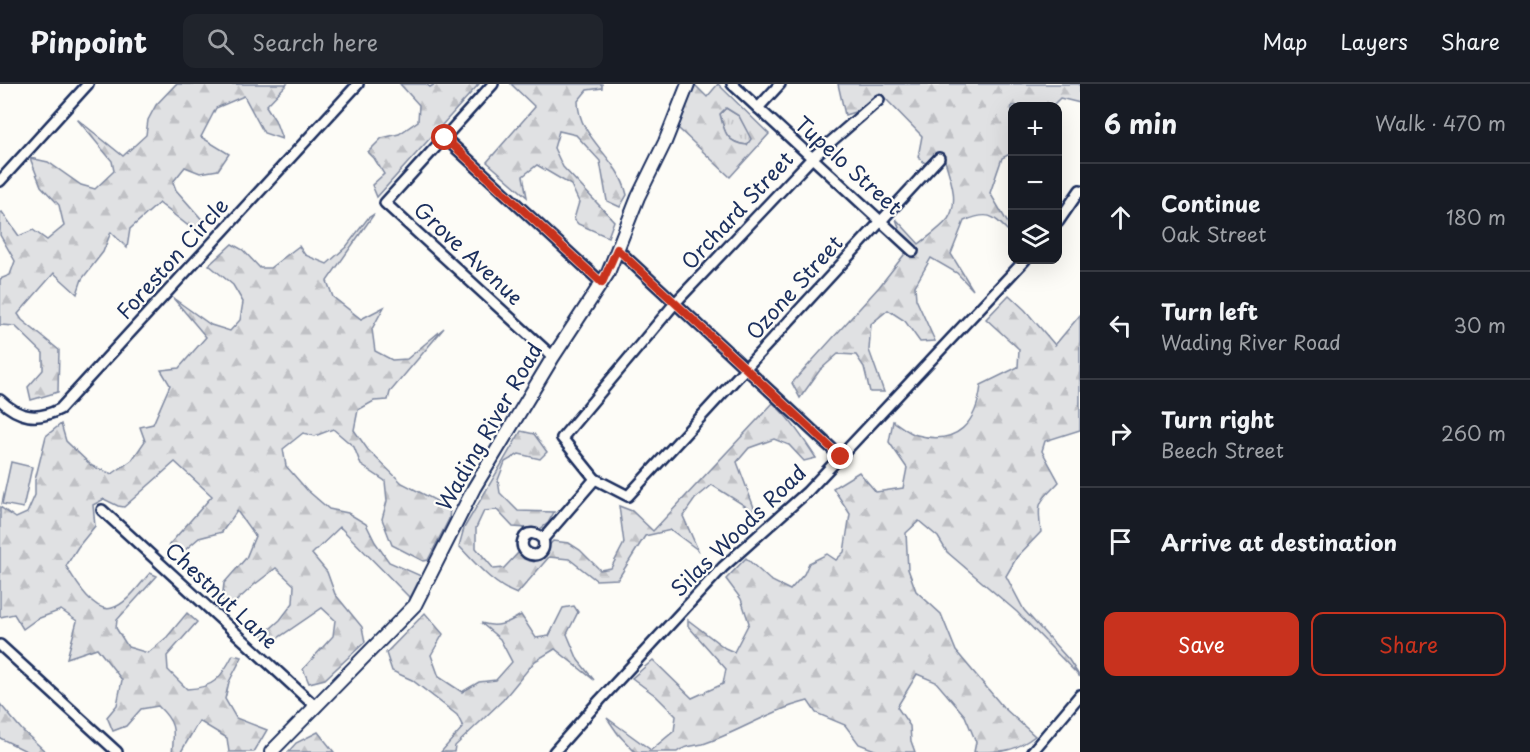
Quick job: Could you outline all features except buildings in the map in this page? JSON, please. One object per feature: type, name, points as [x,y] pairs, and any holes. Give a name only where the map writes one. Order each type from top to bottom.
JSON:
[{"type":"main road","name":"Wading River Road","points":[[271,752],[415,604],[474,488],[553,357],[602,283],[638,197],[665,142],[688,84]]},
{"type":"street","points":[[0,181],[88,84]]},
{"type":"street","name":"Foreston Circle","points":[[0,400],[20,413],[33,417],[47,416],[60,410],[357,84]]},
{"type":"street","points":[[493,84],[445,138],[602,283]]},
{"type":"street","name":"Tupelo Street","points":[[732,84],[913,251]]},
{"type":"street","points":[[758,108],[780,84]]},
{"type":"street","name":"Orchard Street","points":[[595,479],[562,438],[676,303],[812,158],[879,100]]},
{"type":"street","name":"Grove Avenue","points":[[445,138],[385,203],[553,357]]},
{"type":"street","name":"Ozone Street","points":[[595,479],[628,496],[939,158]]},
{"type":"street","points":[[1062,216],[1080,190]]},
{"type":"street","points":[[617,249],[841,457]]},
{"type":"street","name":"Silas Woods Road","points":[[554,752],[723,567],[807,492],[1021,264]]},
{"type":"street","points":[[543,538],[595,479]]},
{"type":"street","name":"Chestnut Lane","points":[[102,510],[316,707]]},
{"type":"street","points":[[0,645],[117,752]]},
{"type":"street","points":[[1032,752],[1080,695]]},
{"type":"green space","points":[[176,84],[287,84],[266,106],[275,120],[282,139],[264,133],[244,96],[216,108],[201,137],[229,154],[218,170],[200,173],[185,167],[173,182],[176,190],[205,223],[200,235],[159,203],[130,229],[127,248],[111,232],[103,252],[82,279],[77,294],[54,273],[18,314],[22,320],[59,350],[58,392],[31,400],[28,387],[43,370],[43,353],[15,326],[0,325],[0,279],[10,275],[15,261],[0,235],[0,213],[2,212],[19,236],[33,230],[47,240],[64,226],[59,205],[41,186],[30,158],[48,162],[81,185],[95,189],[114,171],[112,161],[77,119],[123,156],[146,135],[148,120],[156,105]]},
{"type":"green space","points":[[400,84],[426,84],[430,87],[435,84],[479,84],[377,197],[372,185],[384,174],[368,152],[382,138],[399,134],[418,121],[419,105]]},
{"type":"green space","points":[[511,84],[602,84],[602,88],[587,90],[578,101],[584,126],[616,169],[622,181],[627,195],[620,207],[607,201],[600,161],[576,135],[559,131],[554,148],[563,167],[614,221],[608,237],[578,224],[574,219],[579,202],[571,185],[537,165],[523,176],[527,197],[487,162],[535,107]]},
{"type":"green space","points":[[694,84],[707,97],[718,84],[769,134],[730,177],[678,128]],"holes":[[[726,108],[739,116],[751,139],[747,145],[730,139],[720,114]]]},
{"type":"green space","points":[[838,84],[1080,84],[1080,103],[1060,98],[1056,102],[1008,102],[1008,155],[1002,158],[990,193],[1008,223],[1008,231],[991,217],[980,216],[964,221],[951,254],[973,290],[957,273],[931,258],[915,286],[916,299],[935,341],[920,342],[905,321],[888,310],[871,324],[869,350],[884,392],[870,392],[864,367],[856,355],[838,354],[820,370],[800,398],[792,383],[879,287],[907,251],[896,219],[919,244],[938,229],[952,212],[952,186],[943,154],[925,163],[918,157],[922,136],[880,93],[858,111],[845,115]]},
{"type":"green space","points":[[726,108],[739,116],[752,139],[747,145],[734,142],[727,135],[720,114]]},
{"type":"green space","points":[[374,214],[327,281],[333,297],[361,319],[384,307],[372,329],[375,351],[392,360],[407,359],[444,328],[390,392],[388,400],[374,401],[358,410],[354,430],[368,450],[402,483],[450,508],[449,519],[428,560],[423,561],[392,545],[382,519],[387,501],[385,481],[361,465],[354,447],[333,429],[315,436],[303,433],[283,449],[286,466],[307,490],[329,509],[348,513],[366,524],[389,562],[421,576],[410,598],[340,527],[312,554],[327,572],[335,594],[362,627],[365,642],[325,679],[309,683],[303,669],[333,636],[335,620],[322,608],[272,642],[263,635],[280,620],[293,603],[294,585],[276,568],[230,607],[222,600],[224,583],[246,558],[255,536],[237,511],[222,532],[199,538],[185,550],[169,545],[212,496],[175,462],[124,507],[104,499],[93,505],[95,526],[66,566],[85,594],[98,606],[105,608],[118,606],[150,573],[157,576],[117,620],[116,628],[128,647],[148,653],[167,637],[187,613],[197,622],[167,656],[168,670],[187,689],[196,688],[216,680],[225,670],[233,655],[242,657],[229,682],[225,699],[236,718],[267,730],[254,752],[229,752],[227,738],[199,721],[181,752],[172,752],[173,726],[158,706],[141,709],[126,726],[113,731],[107,717],[117,705],[122,680],[97,648],[67,658],[77,621],[61,610],[37,619],[23,629],[14,614],[0,617],[0,507],[16,518],[27,513],[35,495],[35,480],[46,436],[61,424],[66,441],[92,466],[112,474],[132,460],[145,441],[140,427],[153,424],[170,385],[161,370],[179,368],[206,337],[173,298],[211,325],[230,331],[240,320],[243,302],[233,285],[209,265],[232,244],[243,250],[260,268],[270,268],[299,246],[305,255],[327,264],[346,247],[368,218]]},
{"type":"green space","points":[[1009,295],[1055,345],[1080,315],[1080,430],[1045,441],[1042,451],[1059,482],[1043,499],[1039,508],[1041,532],[1017,557],[1006,576],[1024,610],[1069,660],[1080,677],[1017,612],[947,552],[938,537],[919,521],[906,533],[908,569],[916,591],[941,614],[956,651],[1003,707],[1035,736],[1008,750],[974,752],[976,742],[965,716],[936,682],[917,674],[897,707],[910,726],[911,741],[915,752],[880,752],[859,744],[845,725],[816,713],[808,701],[781,710],[716,739],[685,747],[677,752],[635,752],[607,718],[651,750],[674,731],[676,716],[656,696],[632,678],[653,660],[692,698],[723,684],[726,669],[688,626],[688,620],[725,648],[734,652],[749,623],[741,599],[726,579],[746,558],[770,580],[790,590],[804,574],[809,563],[827,554],[836,560],[844,552],[850,514],[833,488],[859,472],[876,492],[903,488],[907,468],[889,442],[893,421],[907,431],[931,438],[954,434],[970,420],[979,399],[981,385],[1018,367],[1019,349],[986,319]]},
{"type":"green space","points":[[773,403],[791,423],[816,458],[804,461],[789,445],[774,439],[749,448],[737,462],[756,513],[712,485],[695,499],[683,516],[698,550],[671,530],[645,536],[618,579],[596,580],[569,559],[549,557],[517,594],[493,580],[459,546],[464,528],[521,431],[534,434],[547,452],[540,459],[519,454],[505,462],[498,480],[500,493],[518,511],[554,512],[548,523],[540,529],[513,527],[497,510],[484,511],[476,528],[476,548],[494,569],[504,568],[519,552],[524,559],[534,562],[553,541],[569,543],[580,550],[600,570],[611,568],[624,543],[619,506],[632,511],[653,531]]},
{"type":"green space","points":[[11,462],[32,467],[23,508],[2,504]]},
{"type":"green space","points":[[574,606],[578,612],[567,634],[578,660],[594,680],[555,649],[535,661],[503,700],[455,746],[454,752],[441,752],[463,727],[457,715],[412,680],[392,671],[386,653],[425,613],[443,634],[431,655],[439,677],[462,692],[479,682],[496,680],[512,662],[500,639],[481,623],[501,624],[521,615],[536,638],[549,636],[563,608]]},
{"type":"green space","points":[[0,704],[22,730],[46,752],[28,752],[0,738]]},
{"type":"green space","points":[[318,732],[334,752],[288,752],[296,743]]},
{"type":"route","points":[[445,138],[602,283],[617,249],[841,457]]}]
